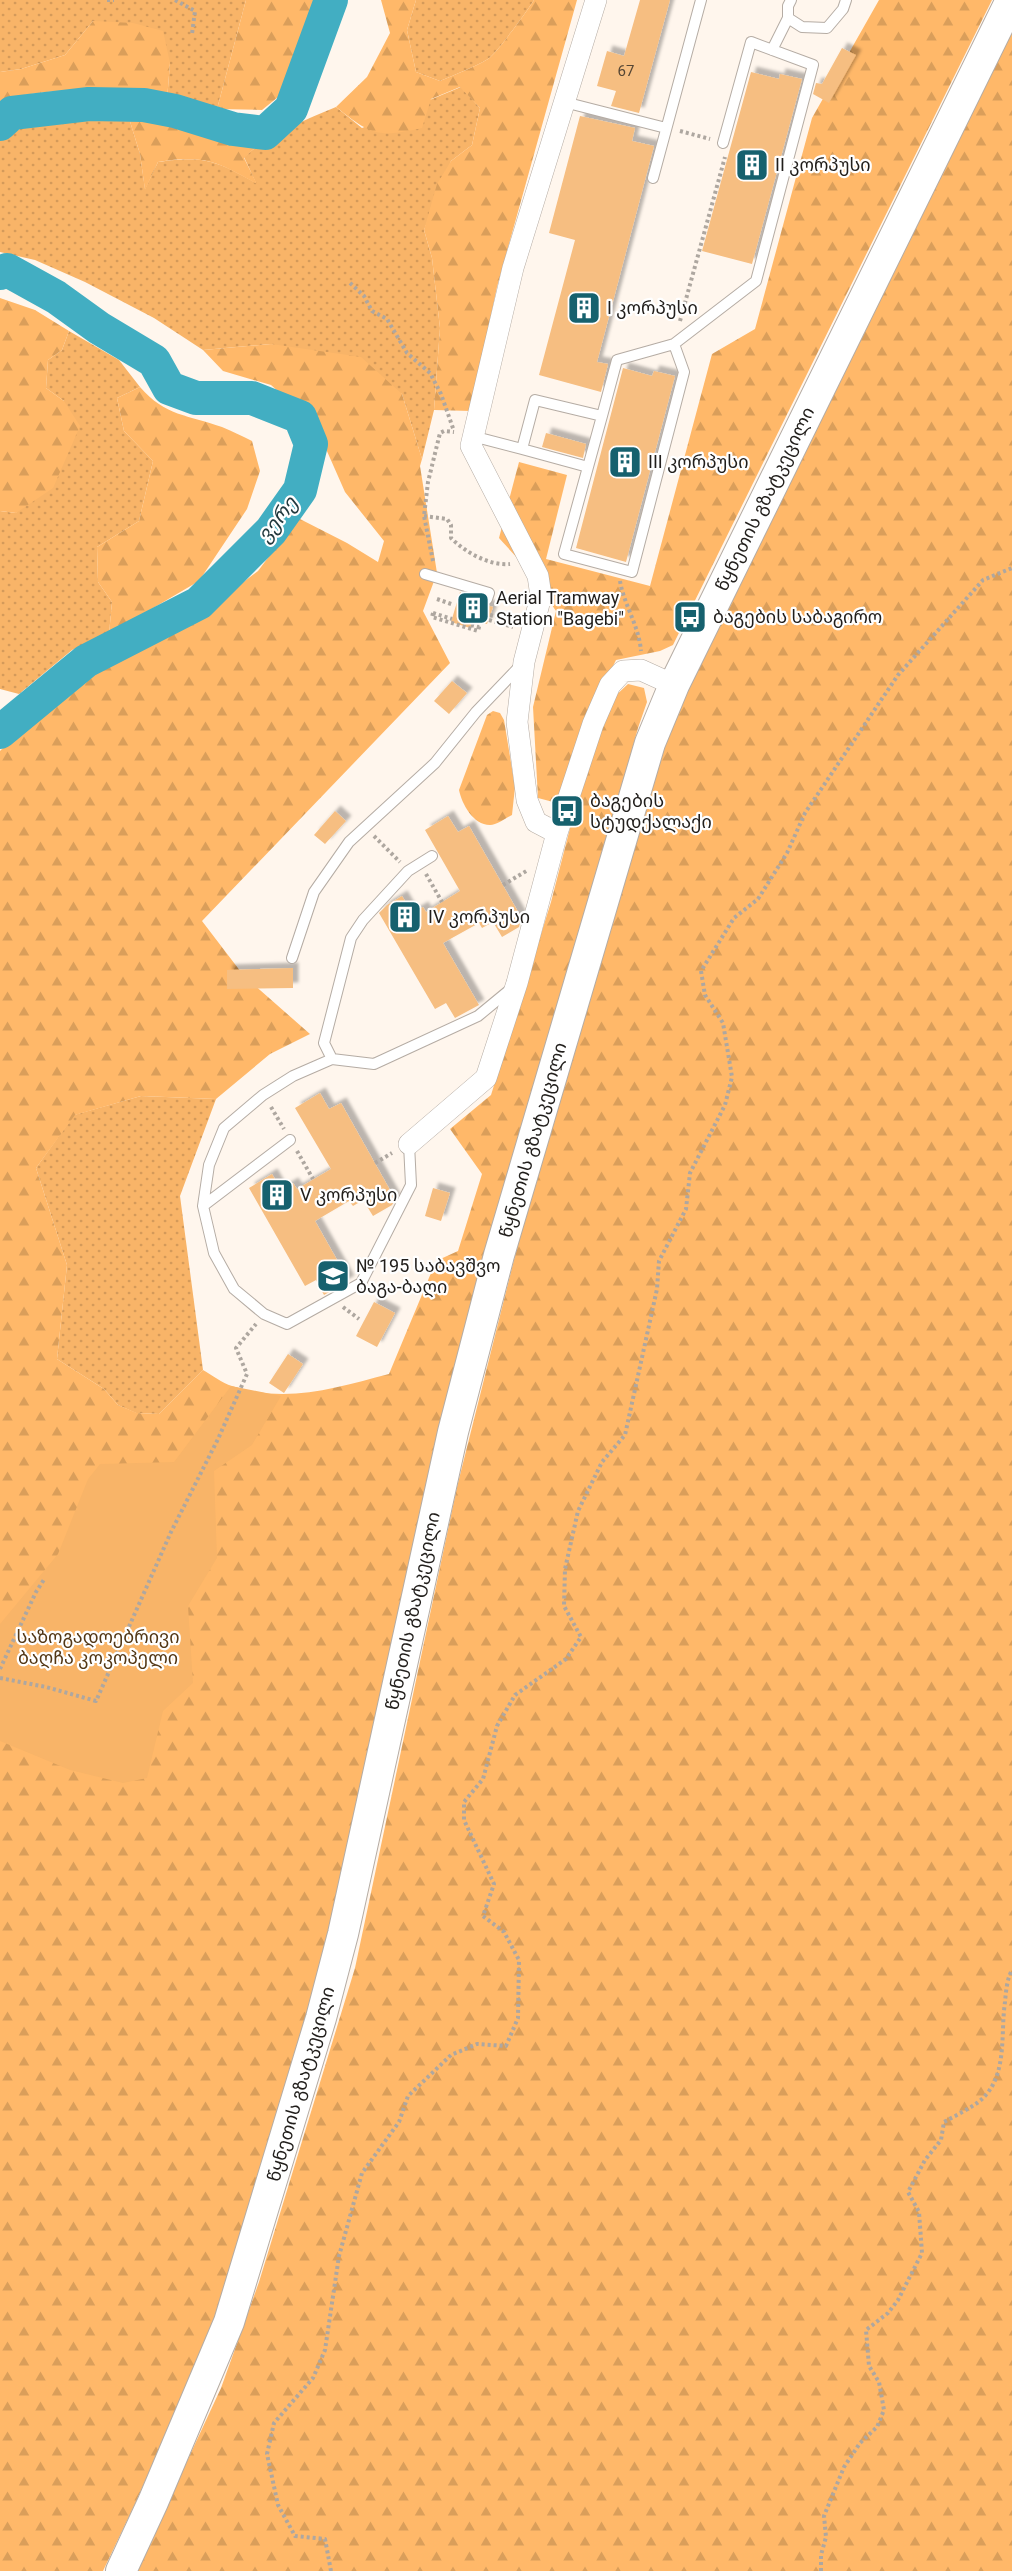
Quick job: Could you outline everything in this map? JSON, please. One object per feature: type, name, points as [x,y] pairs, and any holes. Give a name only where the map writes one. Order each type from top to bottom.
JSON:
[{"type":"main road","name":"წყნეთის გზატკეცილი","points":[[121,2571],[153,2502],[229,2322],[280,2159],[343,1934],[453,1432],[496,1266],[643,764],[674,685],[1011,0]]},
{"type":"street","points":[[557,833],[536,822],[527,800],[517,722],[524,662],[541,596],[538,576],[463,434],[596,0]]},
{"type":"street","points":[[409,1144],[486,1078],[517,983],[557,833],[593,724],[610,685],[623,671],[641,670],[674,685]]},
{"type":"lane","points":[[653,178],[701,0]]},
{"type":"lane","points":[[772,50],[788,18],[788,6],[791,0]]},
{"type":"lane","points":[[788,18],[802,27],[827,28],[843,9],[846,0]]},
{"type":"lane","points":[[674,344],[684,372],[632,572],[564,554],[617,360],[674,344],[756,281],[813,64],[751,42],[723,142]]},
{"type":"lane","points":[[564,102],[666,128]]},
{"type":"lane","points":[[522,449],[535,400],[602,416]]},
{"type":"lane","points":[[463,434],[588,467]]},
{"type":"lane","points":[[431,574],[489,593],[488,599]]},
{"type":"lane","points":[[292,958],[314,892],[348,842],[435,763],[476,712],[524,662]]},
{"type":"lane","points":[[332,1059],[324,1043],[351,938],[363,920],[408,871],[432,856]]},
{"type":"lane","points":[[409,1144],[411,1185],[361,1283],[287,1324],[264,1314],[234,1289],[214,1253],[203,1206],[209,1165],[224,1128],[263,1095],[293,1077],[332,1059],[374,1064],[478,1016],[517,983]]},
{"type":"lane","points":[[203,1206],[290,1140]]},
{"type":"path","points":[[107,0],[114,0]]},
{"type":"path","points":[[175,0],[195,11],[192,34]]},
{"type":"path","points":[[666,128],[723,142]]},
{"type":"path","points":[[674,344],[722,166]]},
{"type":"path","points":[[350,283],[364,296],[372,311],[387,319],[408,353],[430,373],[463,434]]},
{"type":"path","points":[[431,574],[424,516],[428,482],[440,433],[444,431],[463,434]]},
{"type":"path","points":[[424,516],[447,519],[451,525],[451,538],[461,548],[487,560],[505,564],[531,562]]},
{"type":"path","points":[[331,2571],[325,2539],[295,2536],[278,2505],[267,2454],[274,2423],[313,2378],[325,2350],[339,2256],[362,2173],[399,2122],[408,2096],[451,2055],[477,2044],[506,2046],[518,2018],[519,1960],[504,1932],[483,1916],[494,1884],[464,1820],[464,1802],[483,1779],[497,1726],[515,1695],[566,1659],[581,1637],[564,1606],[565,1569],[578,1511],[602,1462],[625,1436],[657,1289],[659,1261],[686,1209],[690,1173],[725,1105],[732,1077],[723,1023],[705,995],[701,971],[734,918],[758,899],[787,853],[805,813],[898,675],[983,580],[1012,568]]},
{"type":"path","points":[[622,591],[640,637],[642,653]]},
{"type":"path","points":[[437,599],[454,605]]},
{"type":"path","points":[[452,619],[434,613],[432,617],[478,631],[480,624],[471,625]]},
{"type":"path","points":[[489,618],[517,619]]},
{"type":"path","points":[[365,827],[408,871]]},
{"type":"path","points":[[428,878],[442,902]]},
{"type":"path","points":[[263,1095],[290,1140]]},
{"type":"path","points":[[299,1155],[313,1179]]},
{"type":"path","points":[[341,1305],[359,1319]]},
{"type":"path","points":[[0,1678],[96,1701],[171,1532],[248,1374],[236,1348],[264,1314]]},
{"type":"path","points":[[0,1669],[36,1592],[45,1578]]},
{"type":"path","points":[[821,2571],[821,2555],[826,2538],[824,2516],[844,2467],[860,2444],[877,2427],[884,2410],[879,2382],[869,2366],[866,2330],[888,2313],[898,2300],[922,2253],[920,2212],[908,2192],[925,2160],[941,2140],[944,2122],[979,2102],[994,2082],[1001,2064],[1004,2010],[1012,1970]]},
{"type":"green space","points":[[0,0],[246,0],[217,109],[167,100],[170,63],[93,21],[65,55],[21,69],[0,72]]},
{"type":"green space","points":[[246,0],[321,0],[299,80],[262,110],[217,109]]},
{"type":"green space","points":[[381,0],[416,0],[407,30],[416,72],[440,81],[488,59],[534,0],[577,0],[497,287],[471,411],[434,410],[440,328],[432,258],[424,230],[437,184],[451,161],[472,145],[480,108],[460,87],[431,99],[422,128],[385,133],[367,129],[336,107],[367,77],[390,33]]},
{"type":"green space","points":[[416,0],[534,0],[488,59],[440,81],[416,72],[407,30]]},
{"type":"green space","points":[[879,0],[992,0],[673,645],[660,651],[616,660],[586,721],[557,803],[538,798],[533,707],[556,611],[529,571],[499,538],[519,462],[567,475],[546,559],[650,586],[712,354],[755,329],[812,118]]},
{"type":"green space","points":[[1012,20],[1012,2571],[136,2571],[221,2388],[259,2282],[355,1968],[457,1487],[532,1188],[650,770]]},
{"type":"green space","points":[[93,21],[133,23],[163,31],[170,63],[167,100],[105,92],[61,91],[19,96],[0,101],[0,72],[21,69],[65,55]]},
{"type":"green space","points":[[461,87],[480,108],[472,145],[451,161],[424,230],[432,258],[440,328],[434,410],[422,459],[402,394],[271,344],[203,350],[154,318],[85,282],[35,260],[0,252],[0,139],[35,121],[128,115],[140,154],[145,189],[158,162],[188,159],[220,165],[256,183],[244,157],[276,134],[336,107],[362,128]]},
{"type":"green space","points":[[128,115],[263,140],[244,158],[257,184],[221,165],[187,159],[158,162],[145,190],[140,154]]},
{"type":"green space","points":[[0,298],[35,310],[69,331],[62,350],[48,360],[46,388],[64,401],[80,426],[53,488],[16,513],[0,511]]},
{"type":"green space","points":[[69,331],[119,360],[140,387],[117,398],[124,431],[153,461],[139,521],[97,547],[98,582],[112,602],[109,634],[72,650],[19,694],[0,689],[0,511],[16,513],[64,401],[46,388],[48,360],[62,350]]},
{"type":"green space","points":[[271,344],[361,357],[402,394],[422,459],[420,466],[437,573],[423,611],[450,663],[202,921],[244,976],[310,1034],[270,1054],[216,1099],[141,1096],[75,1115],[36,1168],[67,1265],[57,1359],[104,1389],[118,1405],[137,1413],[159,1414],[203,1370],[232,1386],[272,1394],[330,1389],[389,1374],[436,1261],[458,1251],[482,1174],[450,1129],[491,1095],[551,902],[575,809],[612,699],[628,684],[644,688],[647,702],[463,1365],[316,2000],[234,2278],[135,2504],[103,2571],[0,2571],[0,751],[36,715],[107,664],[189,623],[258,571],[298,518],[378,562],[384,541],[345,492],[315,424],[271,385],[223,371],[203,350]]},
{"type":"green space","points":[[140,387],[149,397],[168,409],[222,427],[252,441],[260,471],[247,509],[199,581],[109,634],[112,602],[98,582],[97,547],[139,521],[153,461],[124,431],[117,398]]},
{"type":"green space","points":[[493,711],[500,713],[504,720],[515,787],[512,815],[490,825],[478,822],[469,813],[459,790],[487,715]]},
{"type":"green space","points":[[141,1096],[216,1099],[180,1196],[203,1370],[159,1414],[136,1413],[118,1405],[104,1389],[57,1359],[67,1265],[36,1168],[74,1115]]},
{"type":"green space","name":"საზოგადოებრივი ბაღჩა კოკოპელი","points":[[231,1386],[281,1396],[252,1445],[214,1471],[217,1558],[188,1606],[193,1683],[163,1711],[147,1778],[123,1783],[70,1770],[0,1741],[0,1624],[58,1554],[88,1479],[100,1464],[174,1462]]},
{"type":"building","points":[[640,0],[670,0],[639,113],[611,106],[616,91],[597,86],[607,51],[624,56]]},
{"type":"building","points":[[842,48],[856,55],[829,103],[813,94],[816,83],[822,84]]},
{"type":"building","name":"II კორპუსი","points":[[751,72],[779,79],[780,74],[802,79],[752,264],[702,251]]},
{"type":"building","name":"I კორპუსი","points":[[580,116],[635,128],[632,141],[654,146],[597,362],[608,364],[601,392],[539,375],[575,240],[549,233]]},
{"type":"building","name":"III კორპუსი","points":[[623,368],[652,376],[654,371],[675,376],[626,562],[576,548]]},
{"type":"building","points":[[546,433],[586,444],[583,458],[542,447]]},
{"type":"building","name":"Aerial Tramway Station \"Bagebi\"","points":[[460,592],[479,598],[479,603],[493,607],[487,624],[474,620],[470,628],[451,622]]},
{"type":"building","points":[[452,681],[467,693],[449,714],[434,701]]},
{"type":"building","points":[[335,811],[346,821],[325,844],[314,835]]},
{"type":"building","name":"IV კორპუსი","points":[[448,816],[458,832],[469,826],[521,917],[519,927],[502,937],[493,922],[482,928],[479,923],[443,943],[479,1005],[455,1018],[446,1003],[435,1009],[379,913],[402,896],[412,913],[423,907],[426,912],[460,891],[425,830]]},
{"type":"building","points":[[293,968],[293,988],[227,989],[227,970]]},
{"type":"building","name":"V კორპუსი","points":[[320,1093],[329,1109],[341,1103],[395,1199],[392,1205],[373,1216],[363,1200],[353,1206],[349,1201],[315,1221],[349,1281],[324,1295],[316,1280],[305,1286],[249,1188],[272,1174],[281,1190],[293,1183],[297,1189],[331,1169],[295,1108]]},
{"type":"building","points":[[433,1188],[450,1193],[441,1221],[425,1216]]},
{"type":"building","points":[[374,1302],[395,1313],[377,1347],[356,1336]]},
{"type":"building","points":[[288,1354],[303,1364],[284,1393],[269,1383]]},
{"type":"waterway","name":"ვერე","points":[[0,124],[12,113],[89,104],[144,105],[175,111],[233,129],[265,133],[291,109],[331,0]]},
{"type":"waterway","name":"ვერე","points":[[0,273],[7,270],[56,297],[99,328],[154,361],[169,388],[196,398],[252,398],[300,417],[311,444],[300,490],[271,531],[199,603],[86,661],[0,732]]},
{"type":"place","name":"II კორპუსი","points":[[752,165]]},
{"type":"place","name":"I კორპუსი","points":[[584,308]]},
{"type":"place","name":"III კორპუსი","points":[[625,462]]},
{"type":"place","name":"Aerial Tramway Station \"Bagebi\"","points":[[473,608]]},
{"type":"place","name":"ბაგების საბაგირო","points":[[690,617]]},
{"type":"place","name":"ბაგების სტუდქალაქი","points":[[567,811]]},
{"type":"place","name":"IV კორპუსი","points":[[405,917]]},
{"type":"place","name":"V კორპუსი","points":[[277,1195]]},
{"type":"place","name":"№ 195 საბავშვო ბაგა-ბაღი","points":[[333,1276]]}]
